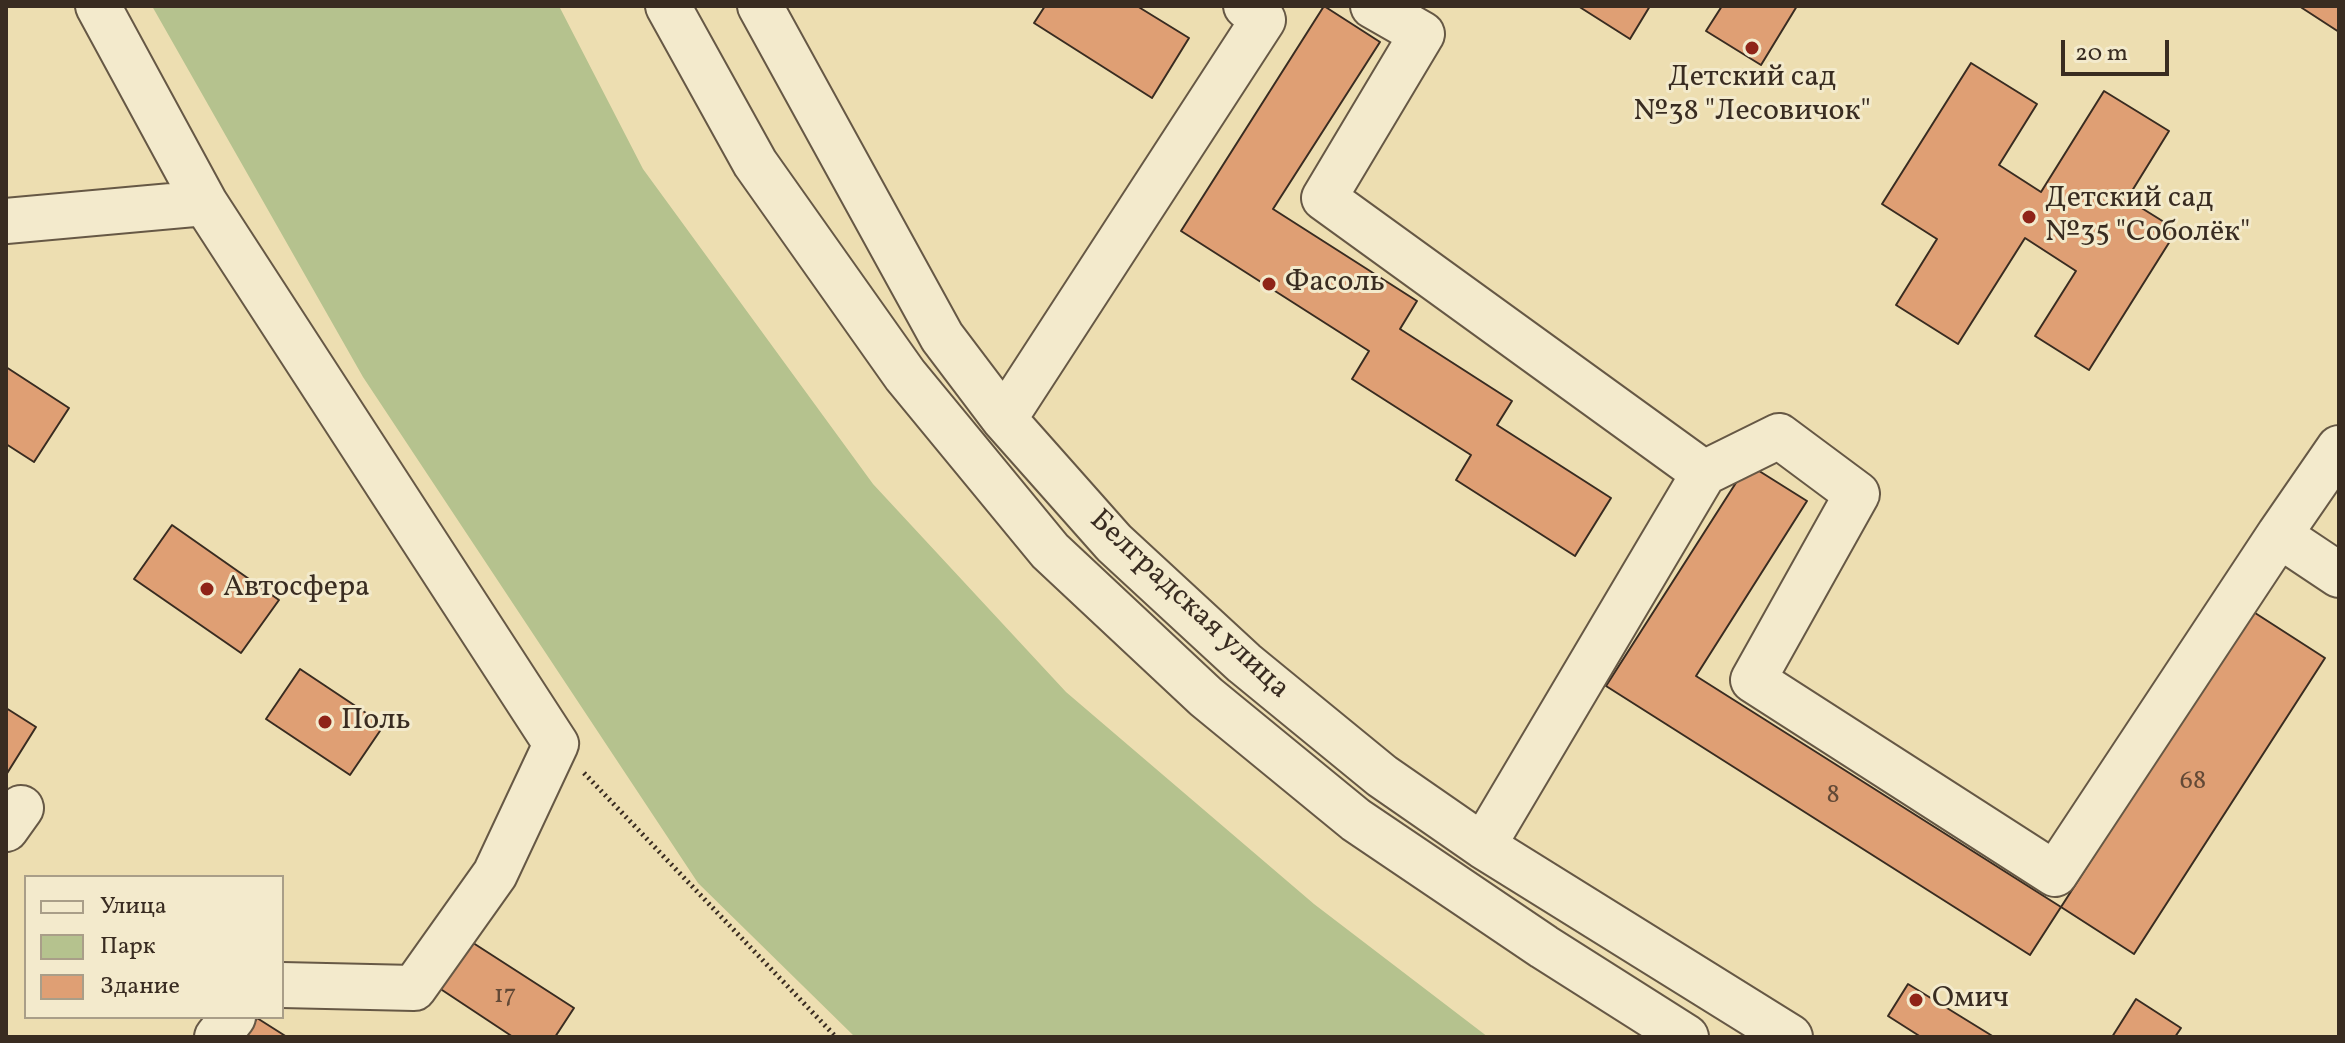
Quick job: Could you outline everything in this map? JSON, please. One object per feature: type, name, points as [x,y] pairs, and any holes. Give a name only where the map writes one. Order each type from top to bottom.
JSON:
[{"type":"street","points":[[98,6],[205,203],[556,744],[495,874],[414,988],[284,985]]},
{"type":"street","name":"Белградская улица","points":[[668,6],[755,163],[905,375],[1050,551],[1206,697],[1356,820],[1544,947],[1686,1037]]},
{"type":"street","name":"Белградская улица","points":[[760,6],[942,337],[1004,419],[1114,543],[1244,663],[1382,776],[1483,846],[1790,1037]]},
{"type":"street","points":[[1373,6],[1422,34],[1324,198],[1704,473]]},
{"type":"street","points":[[1004,419],[1262,11]]},
{"type":"street","points":[[6,221],[205,203]]},
{"type":"street","points":[[1483,846],[1704,473],[1779,436],[1857,494],[1753,680],[2055,874],[2339,448]]},
{"type":"street","points":[[2279,535],[2339,575]]},
{"type":"street","points":[[217,1037],[231,1019]]},
{"type":"path","points":[[556,744],[836,1037]]},
{"type":"green space","points":[[152,6],[559,6],[643,169],[873,484],[1066,692],[1314,904],[1488,1037],[855,1037],[698,883],[363,377]]},
{"type":"building","points":[[1045,6],[1137,6],[1189,38],[1152,98],[1034,23]]},
{"type":"building","points":[[1324,6],[1380,42],[1273,209],[1417,301],[1400,329],[1512,401],[1497,425],[1611,498],[1575,556],[1456,480],[1471,455],[1352,379],[1369,351],[1181,231]]},
{"type":"building","name":"Детский сад №38 \"Лесовичок\"","points":[[1578,6],[1650,6],[1630,39]]},
{"type":"building","name":"Детский сад №38 \"Лесовичок\"","points":[[1722,6],[1797,6],[1761,65],[1706,31]]},
{"type":"building","points":[[2299,6],[2339,6],[2339,32]]},
{"type":"building","name":"Детский сад №35 \"Соболёк\"","points":[[1971,63],[2037,104],[1999,165],[2041,192],[2104,91],[2169,131],[2127,199],[2177,230],[2089,370],[2035,336],[2076,271],[2025,238],[1958,344],[1896,305],[1937,239],[1882,204]]},
{"type":"building","points":[[6,367],[69,408],[34,462],[6,444]]},
{"type":"building","points":[[1748,464],[1807,501],[1696,676],[2061,907],[2030,955],[1606,686]]},
{"type":"building","name":"Автосфера","points":[[172,525],[279,600],[241,653],[134,579]]},
{"type":"building","points":[[2252,611],[2325,658],[2134,954],[2061,907]]},
{"type":"building","name":"Поль","points":[[300,669],[384,725],[350,775],[266,719]]},
{"type":"building","points":[[6,708],[36,727],[6,775]]},
{"type":"building","points":[[467,939],[574,1008],[555,1037],[513,1037],[436,986]]},
{"type":"building","name":"Омич","points":[[1908,984],[1994,1037],[1921,1037],[1888,1016]]},
{"type":"building","points":[[2136,999],[2181,1028],[2175,1037],[2112,1037]]},
{"type":"building","points":[[259,1019],[287,1037],[246,1037]]},
{"type":"place","name":"Детский сад №38 \"Лесовичок\"","points":[[1752,48]]},
{"type":"place","name":"Детский сад №35 \"Соболёк\"","points":[[2029,217]]},
{"type":"place","name":"Фасоль","points":[[1269,284]]},
{"type":"place","name":"Автосфера","points":[[207,589]]},
{"type":"place","name":"Поль","points":[[325,722]]},
{"type":"place","name":"Омич","points":[[1916,1000]]}]
